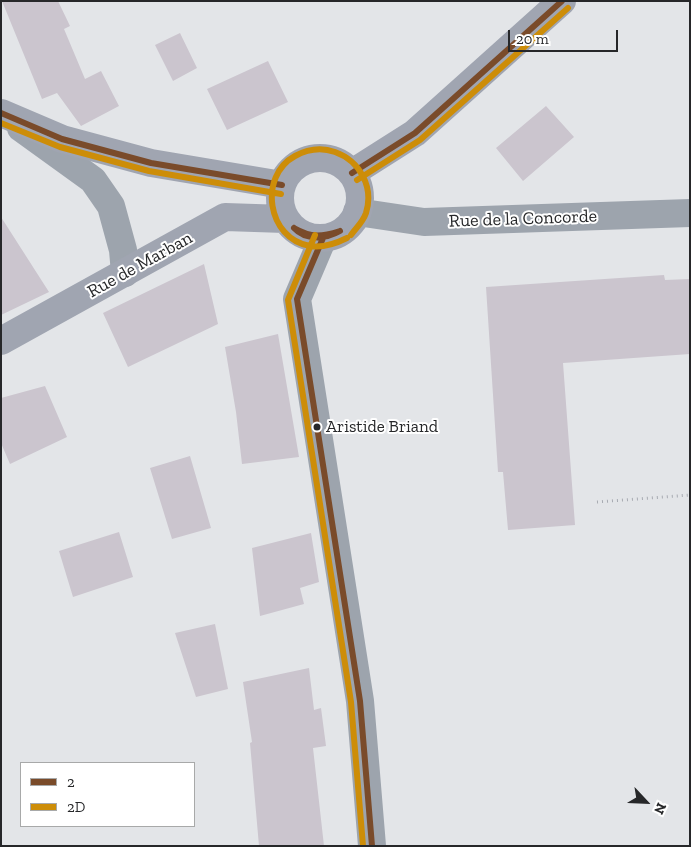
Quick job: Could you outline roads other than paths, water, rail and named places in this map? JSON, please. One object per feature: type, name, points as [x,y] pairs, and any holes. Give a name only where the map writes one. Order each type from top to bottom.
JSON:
[{"type":"main road","points":[[352,174],[415,133],[562,1]]},
{"type":"main road","points":[[1,114],[62,140],[151,163],[282,185]]},
{"type":"main road","points":[[319,157],[332,159],[343,165],[352,174],[358,186],[360,199],[352,222],[344,230],[323,238],[312,237],[302,234],[293,228],[285,219],[281,208],[280,196],[282,185],[296,165],[308,159],[319,157]]},
{"type":"main road","name":"Rue de Marban","points":[[1,341],[225,217],[285,219]]},
{"type":"street","points":[[1,114],[92,180],[111,206],[123,250],[125,273]]},
{"type":"street","name":"Rue de la Concorde","points":[[357,212],[424,222],[690,213]]},
{"type":"street","points":[[323,238],[297,299],[360,701],[372,846]]},
{"type":"place","name":"Aristide Briand","points":[[317,427]]}]
